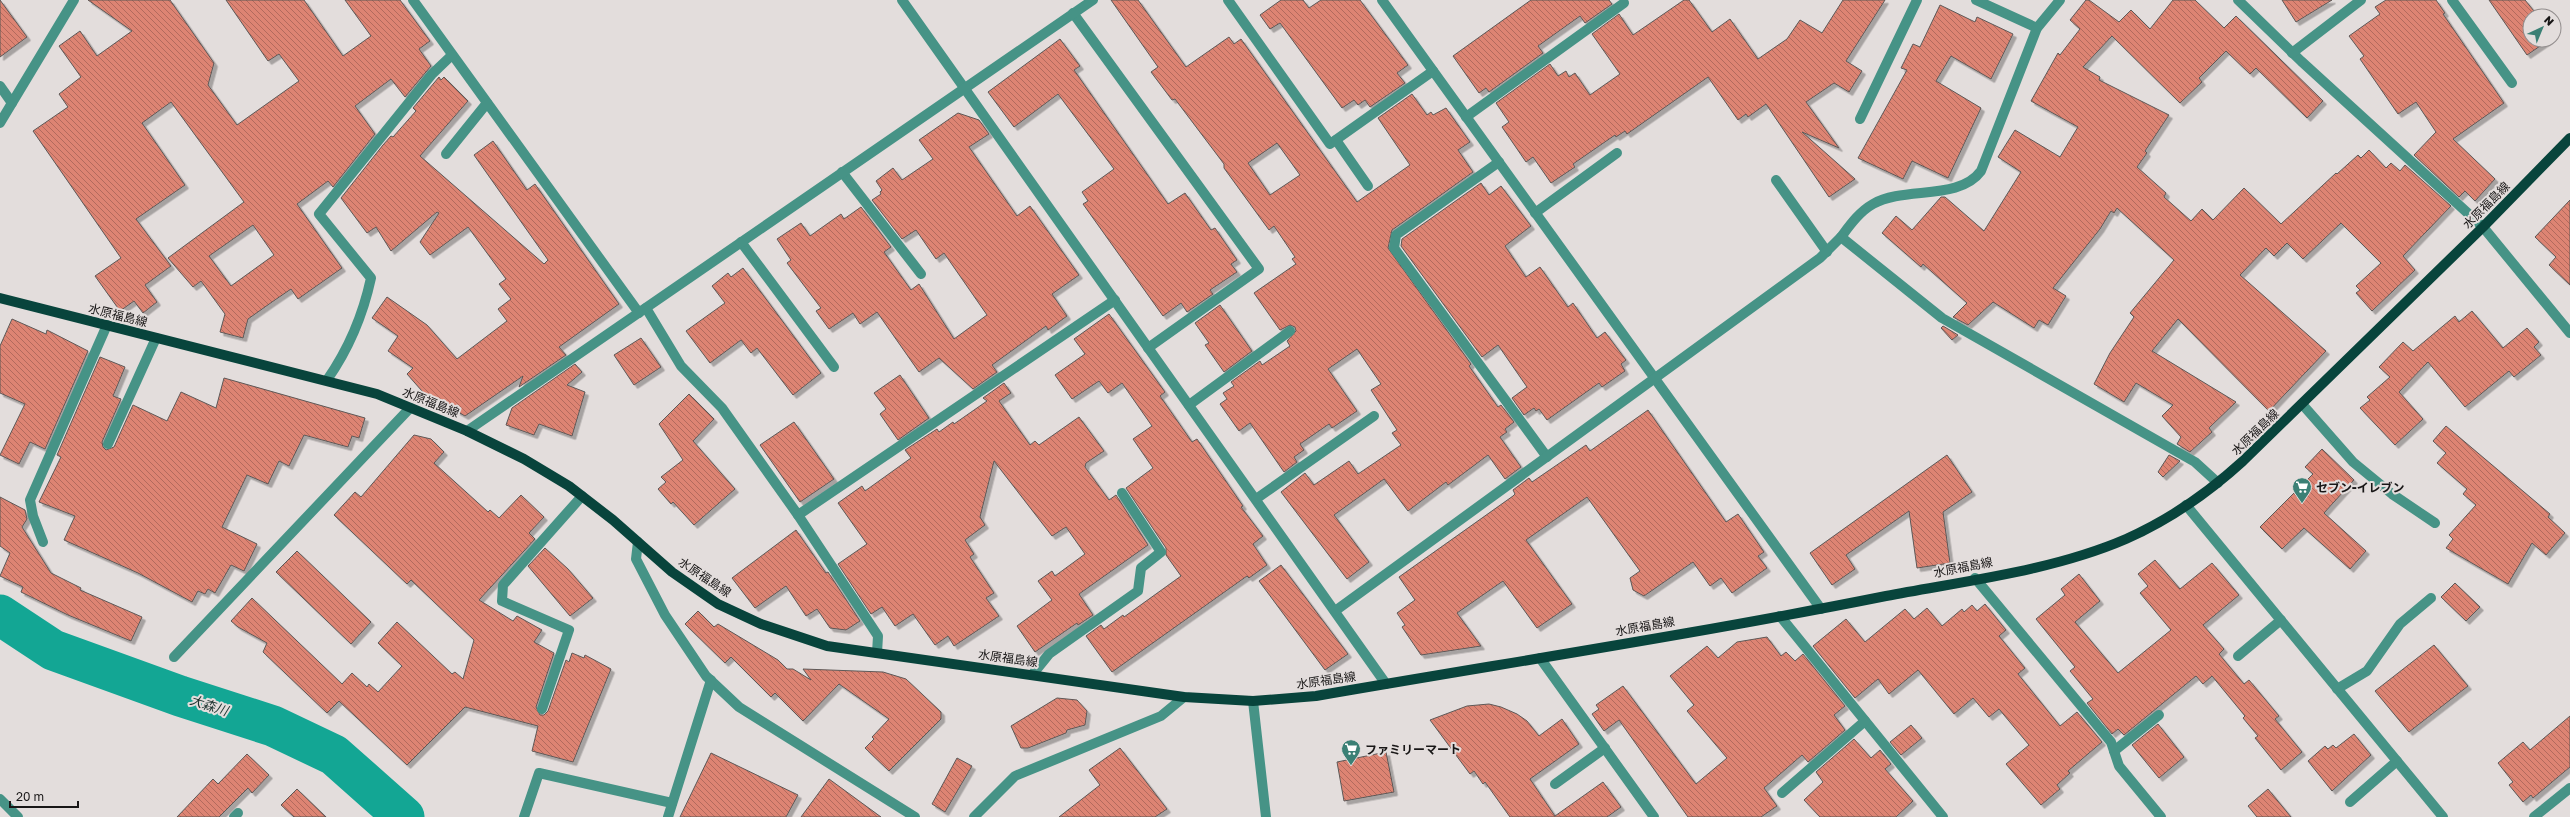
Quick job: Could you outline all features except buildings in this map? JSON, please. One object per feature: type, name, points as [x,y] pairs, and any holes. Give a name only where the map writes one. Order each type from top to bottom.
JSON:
[{"type":"main road","name":"水原福島線","points":[[0,298],[377,394],[466,431],[524,459],[582,496],[672,572],[718,604],[761,624],[827,646],[1184,697],[1253,700],[1316,696],[1821,609],[2087,554],[2128,538],[2186,505],[2218,483],[2302,404],[2483,227],[2570,138]]},
{"type":"street","points":[[0,123],[74,0]]},
{"type":"street","points":[[413,0],[487,103],[642,310],[681,366],[722,408],[798,515],[878,636],[877,653]]},
{"type":"street","points":[[902,0],[1386,684]]},
{"type":"street","points":[[466,431],[1092,0]]},
{"type":"street","points":[[1228,0],[1330,144],[1433,71]]},
{"type":"street","points":[[1382,0],[1821,609]]},
{"type":"street","points":[[1860,120],[1917,0]]},
{"type":"street","points":[[1976,0],[2037,28]]},
{"type":"street","points":[[1335,611],[1655,379],[1827,252],[1857,216],[1873,203],[1912,194],[1964,186],[1976,178],[1981,171],[2037,28],[2060,0]]},
{"type":"street","points":[[2238,0],[2292,53],[2483,227],[2570,333]]},
{"type":"street","points":[[2292,53],[2361,0]]},
{"type":"street","points":[[2452,0],[2512,83]]},
{"type":"street","points":[[1466,117],[1624,3]]},
{"type":"street","points":[[1073,13],[1259,269],[1148,348]]},
{"type":"street","points":[[326,380],[343,357],[367,297],[371,278],[319,214],[432,74],[452,55]]},
{"type":"street","points":[[0,86],[12,103]]},
{"type":"street","points":[[446,154],[487,103]]},
{"type":"street","points":[[1336,140],[1368,186]]},
{"type":"street","points":[[1535,213],[1616,153]]},
{"type":"street","points":[[1499,162],[1396,235],[1394,248],[1547,457]]},
{"type":"street","points":[[842,172],[921,274]]},
{"type":"street","points":[[1776,180],[1827,252]]},
{"type":"street","points":[[1841,237],[1942,318],[2195,462],[2218,483]]},
{"type":"street","points":[[741,242],[834,367]]},
{"type":"street","points":[[798,515],[1115,300]]},
{"type":"street","points":[[43,542],[33,516],[30,500],[107,325]]},
{"type":"street","points":[[1189,405],[1290,331]]},
{"type":"street","points":[[108,444],[156,338]]},
{"type":"street","points":[[2302,404],[2353,462],[2392,494],[2435,523]]},
{"type":"street","points":[[174,657],[410,408]]},
{"type":"street","points":[[1256,499],[1374,416]]},
{"type":"street","points":[[1032,675],[1049,654],[1138,591],[1141,568],[1161,552],[1122,493]]},
{"type":"street","points":[[542,709],[569,630],[502,601],[503,585],[582,496]]},
{"type":"street","points":[[2186,505],[2443,817]]},
{"type":"street","points":[[638,542],[636,559],[664,615],[711,680],[739,707],[915,817]]},
{"type":"street","points":[[1975,578],[2110,742],[2119,766],[2161,817]]},
{"type":"street","points":[[2337,689],[2366,671],[2400,624],[2431,598]]},
{"type":"street","points":[[1780,616],[1943,817]]},
{"type":"street","points":[[2238,656],[2281,620]]},
{"type":"street","points":[[1540,658],[1654,817]]},
{"type":"street","points":[[668,817],[711,680]]},
{"type":"street","points":[[974,817],[1015,776],[1161,716],[1184,697]]},
{"type":"street","points":[[1253,700],[1266,817]]},
{"type":"street","points":[[2114,750],[2159,715]]},
{"type":"street","points":[[1782,793],[1865,721]]},
{"type":"street","points":[[1555,784],[1605,748]]},
{"type":"street","points":[[2350,802],[2397,762]]},
{"type":"street","points":[[524,817],[540,772],[672,803]]},
{"type":"street","points":[[2534,817],[2570,788]]},
{"type":"street","points":[[0,798],[18,817]]},
{"type":"waterway","name":"大森川","points":[[0,615],[53,650],[180,696],[273,726],[334,755],[404,817]]},
{"type":"place","name":"セブン-イレブン","points":[[2302,504]]},
{"type":"place","name":"ファミリーマート","points":[[1351,766]]}]
